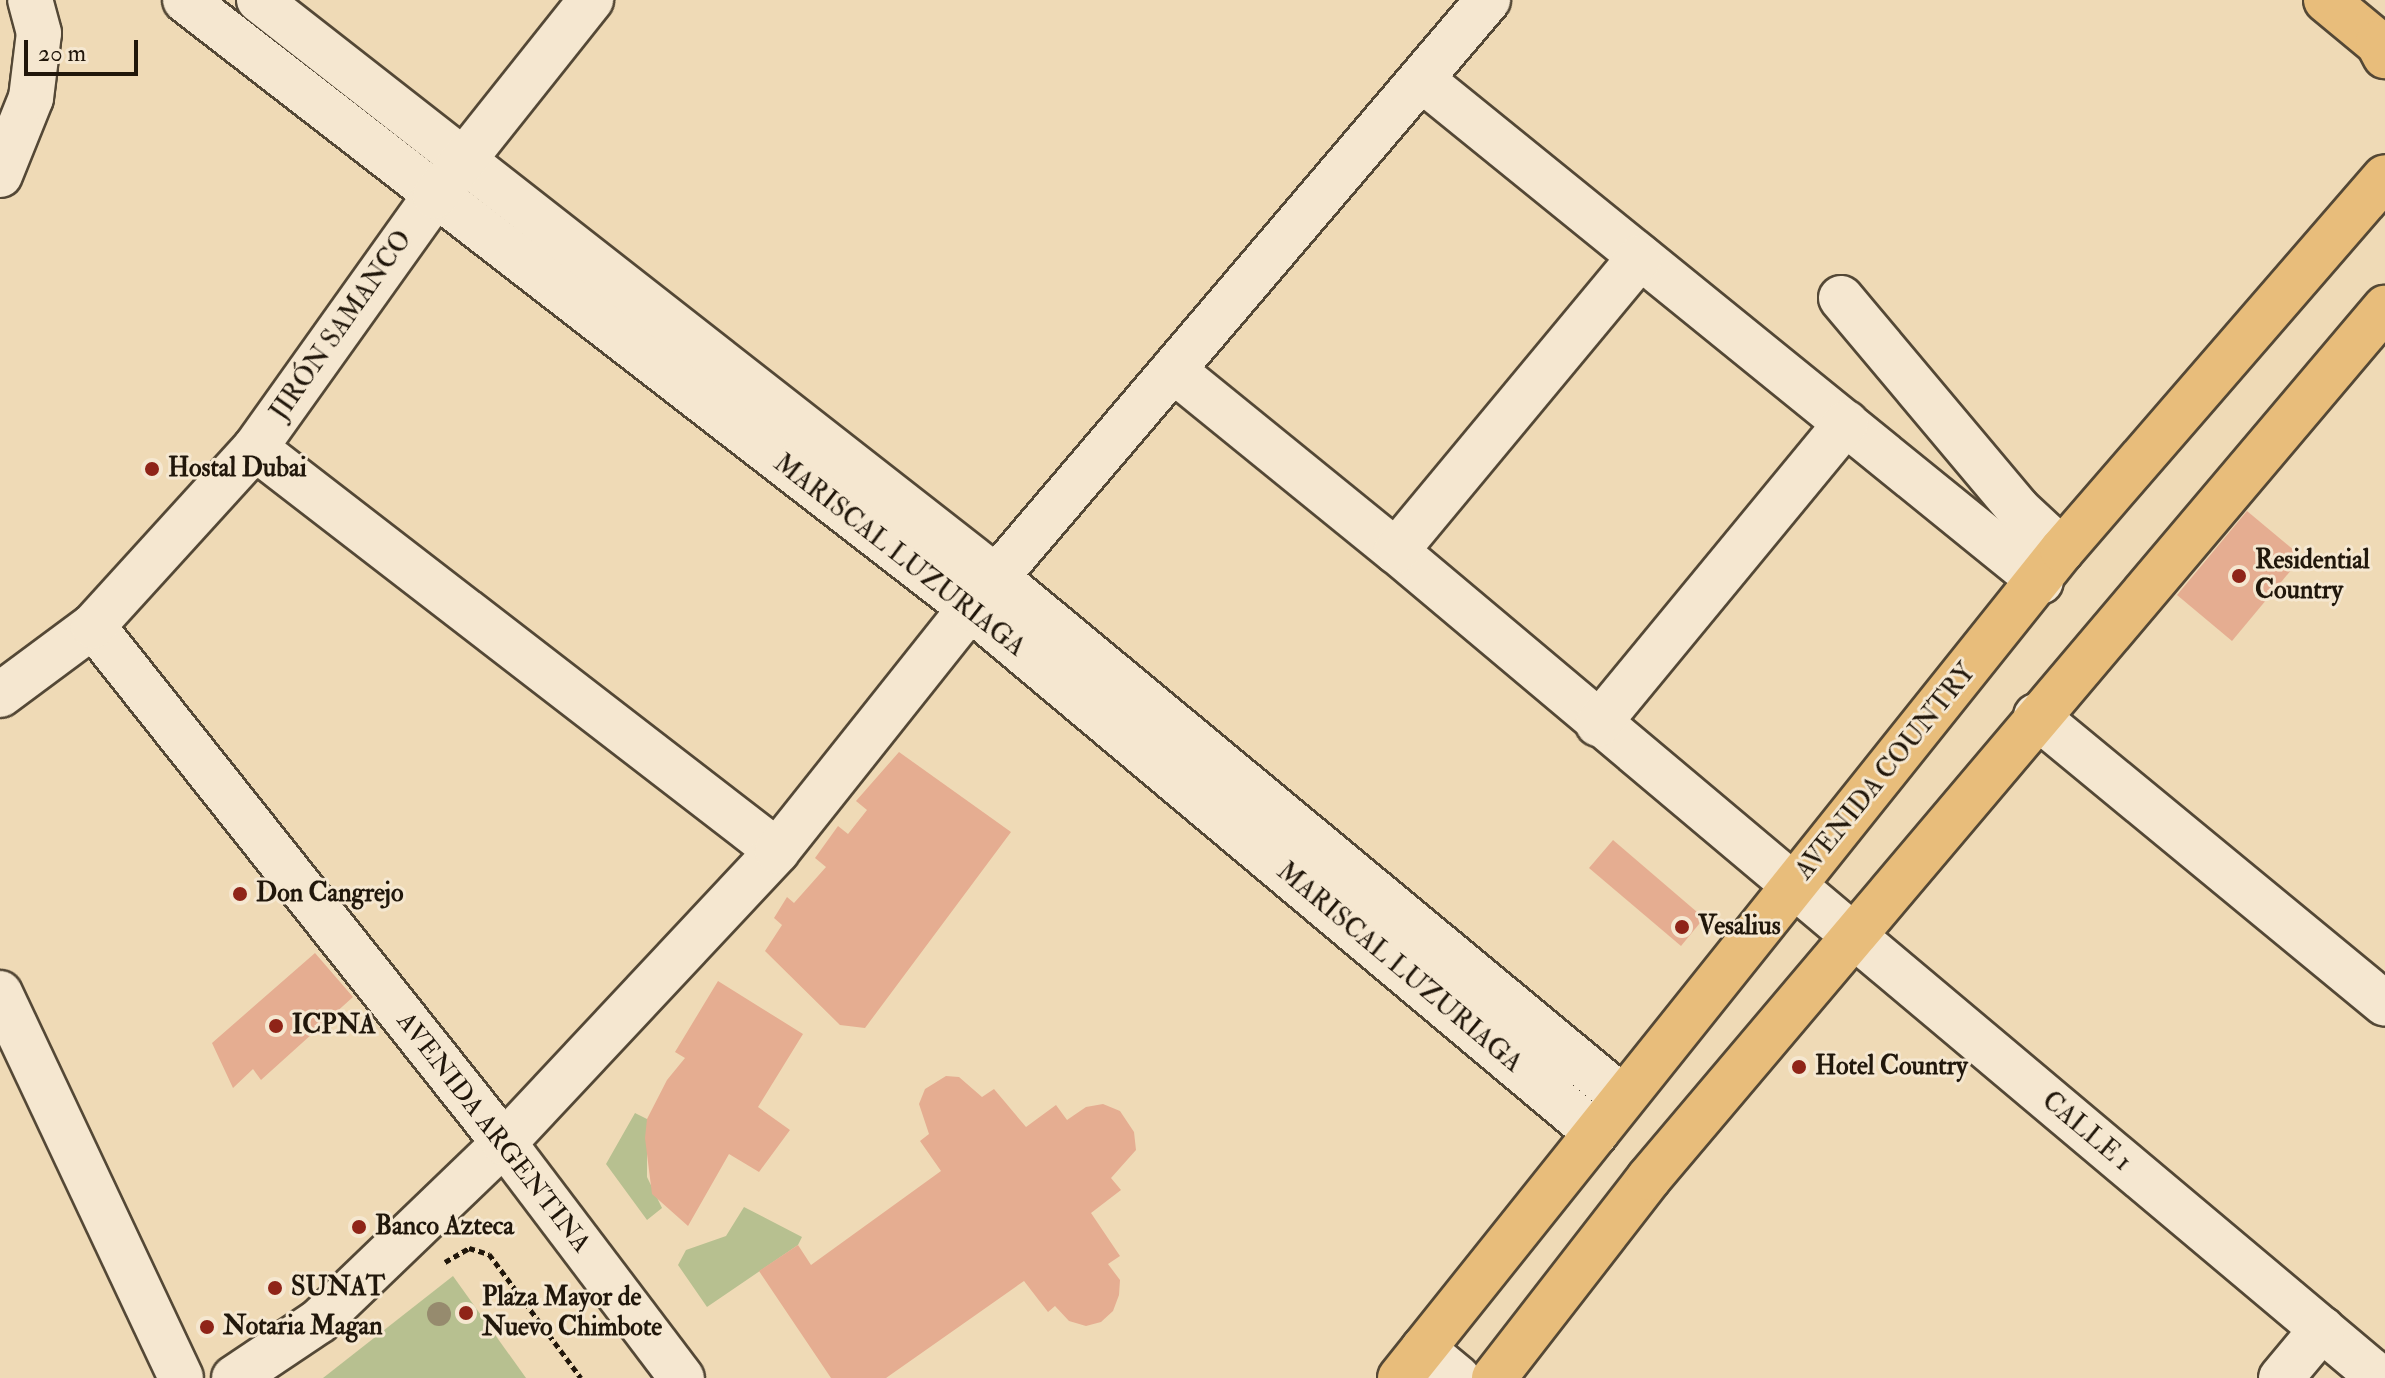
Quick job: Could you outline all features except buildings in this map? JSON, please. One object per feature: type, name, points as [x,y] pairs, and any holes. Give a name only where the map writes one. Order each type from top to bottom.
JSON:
[{"type":"main road","points":[[2326,0],[2378,43],[2385,56]]},
{"type":"main road","name":"AVENIDA COUNTRY","points":[[1411,1364],[2051,566],[2385,177]]},
{"type":"main road","points":[[1494,1378],[1649,1178],[1852,934],[2385,308]]},
{"type":"street","points":[[0,175],[31,98],[39,33],[30,0]]},
{"type":"street","name":"MARISCAL LUZURIAGA","points":[[185,0],[435,196],[983,593],[1623,1098]]},
{"type":"street","name":"MARISCAL LUZURIAGA","points":[[259,0],[466,157],[983,593],[1596,1133]]},
{"type":"street","name":"JIRÓN SAMANCO","points":[[0,695],[93,626],[255,448],[435,196],[591,0]]},
{"type":"street","points":[[234,1378],[319,1321],[504,1143],[777,851],[983,593],[1488,0]]},
{"type":"street","points":[[1421,79],[1846,423],[2051,566]]},
{"type":"street","points":[[1396,551],[1640,257]]},
{"type":"street","points":[[1841,298],[2018,509],[2051,566]]},
{"type":"street","name":"CALLE 1","points":[[1173,370],[1396,551],[1598,724],[2380,1378]]},
{"type":"street","points":[[1598,724],[1846,423]]},
{"type":"street","points":[[255,448],[777,851]]},
{"type":"street","name":"AVENIDA ARGENTINA","points":[[93,626],[504,1143],[682,1378]]},
{"type":"street","points":[[2036,716],[2385,1004]]},
{"type":"street","points":[[0,993],[181,1378]]},
{"type":"street","points":[[2281,1378],[2322,1329]]},
{"type":"street","points":[[1411,1364],[1458,1378]]},
{"type":"path","points":[[434,1271],[458,1251],[489,1254],[581,1378]]},
{"type":"green space","points":[[635,1113],[647,1119],[647,1177],[662,1208],[647,1220],[606,1164]]},
{"type":"green space","points":[[744,1207],[802,1237],[798,1245],[707,1307],[678,1265],[686,1250],[726,1236]]},
{"type":"green space","points":[[453,1276],[526,1378],[323,1378]]},
{"type":"place","name":"Hostal Dubai","points":[[152,469]]},
{"type":"place","name":"Residential Country","points":[[2239,576]]},
{"type":"place","name":"Don Cangrejo","points":[[240,894]]},
{"type":"place","name":"Vesalius","points":[[1682,927]]},
{"type":"place","name":"ICPNA","points":[[276,1026]]},
{"type":"place","name":"Hotel Country","points":[[1799,1067]]},
{"type":"place","name":"Banco Azteca","points":[[359,1227]]},
{"type":"place","name":"SUNAT","points":[[275,1288]]},
{"type":"place","name":"Plaza Mayor de Nuevo Chimbote","points":[[466,1313]]},
{"type":"place","name":"Notaria Magan","points":[[207,1327]]}]
